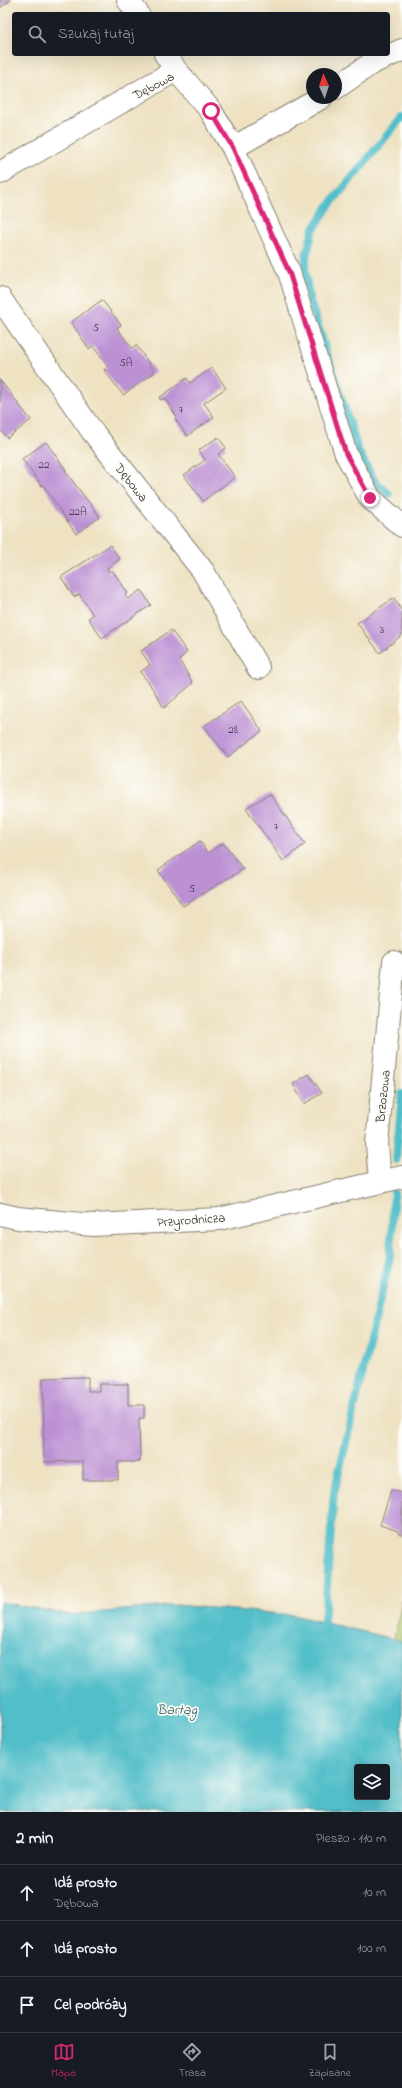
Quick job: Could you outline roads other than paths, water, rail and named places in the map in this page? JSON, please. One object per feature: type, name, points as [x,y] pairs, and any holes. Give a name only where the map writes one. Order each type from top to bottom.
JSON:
[{"type":"street","points":[[128,0],[137,12]]},
{"type":"street","points":[[390,55],[402,50]]},
{"type":"street","points":[[342,84],[372,62],[387,56]]},
{"type":"street","name":"Dębowa","points":[[0,173],[171,62],[211,111],[233,148],[289,272],[346,454],[370,498],[402,526]]},
{"type":"street","points":[[233,148],[310,104]]},
{"type":"street","name":"Dębowa","points":[[0,298],[92,431],[203,571],[258,668]]},
{"type":"street","name":"Brzozowa","points":[[380,1182],[377,1144],[394,962]]},
{"type":"street","name":"Przyrodnicza","points":[[0,1214],[18,1218],[93,1225],[219,1219],[402,1177]]},
{"type":"water","name":"Bartąg","points":[[0,1602],[71,1615],[176,1605],[293,1615],[402,1641],[402,1812],[0,1812]]},
{"type":"waterway","points":[[389,494],[375,482],[359,453],[309,298],[305,271],[306,256],[313,230],[328,207],[402,117]]},
{"type":"waterway","points":[[396,1160],[402,1094]]},
{"type":"waterway","points":[[324,1622],[334,1493],[390,1257],[394,1193]]}]
